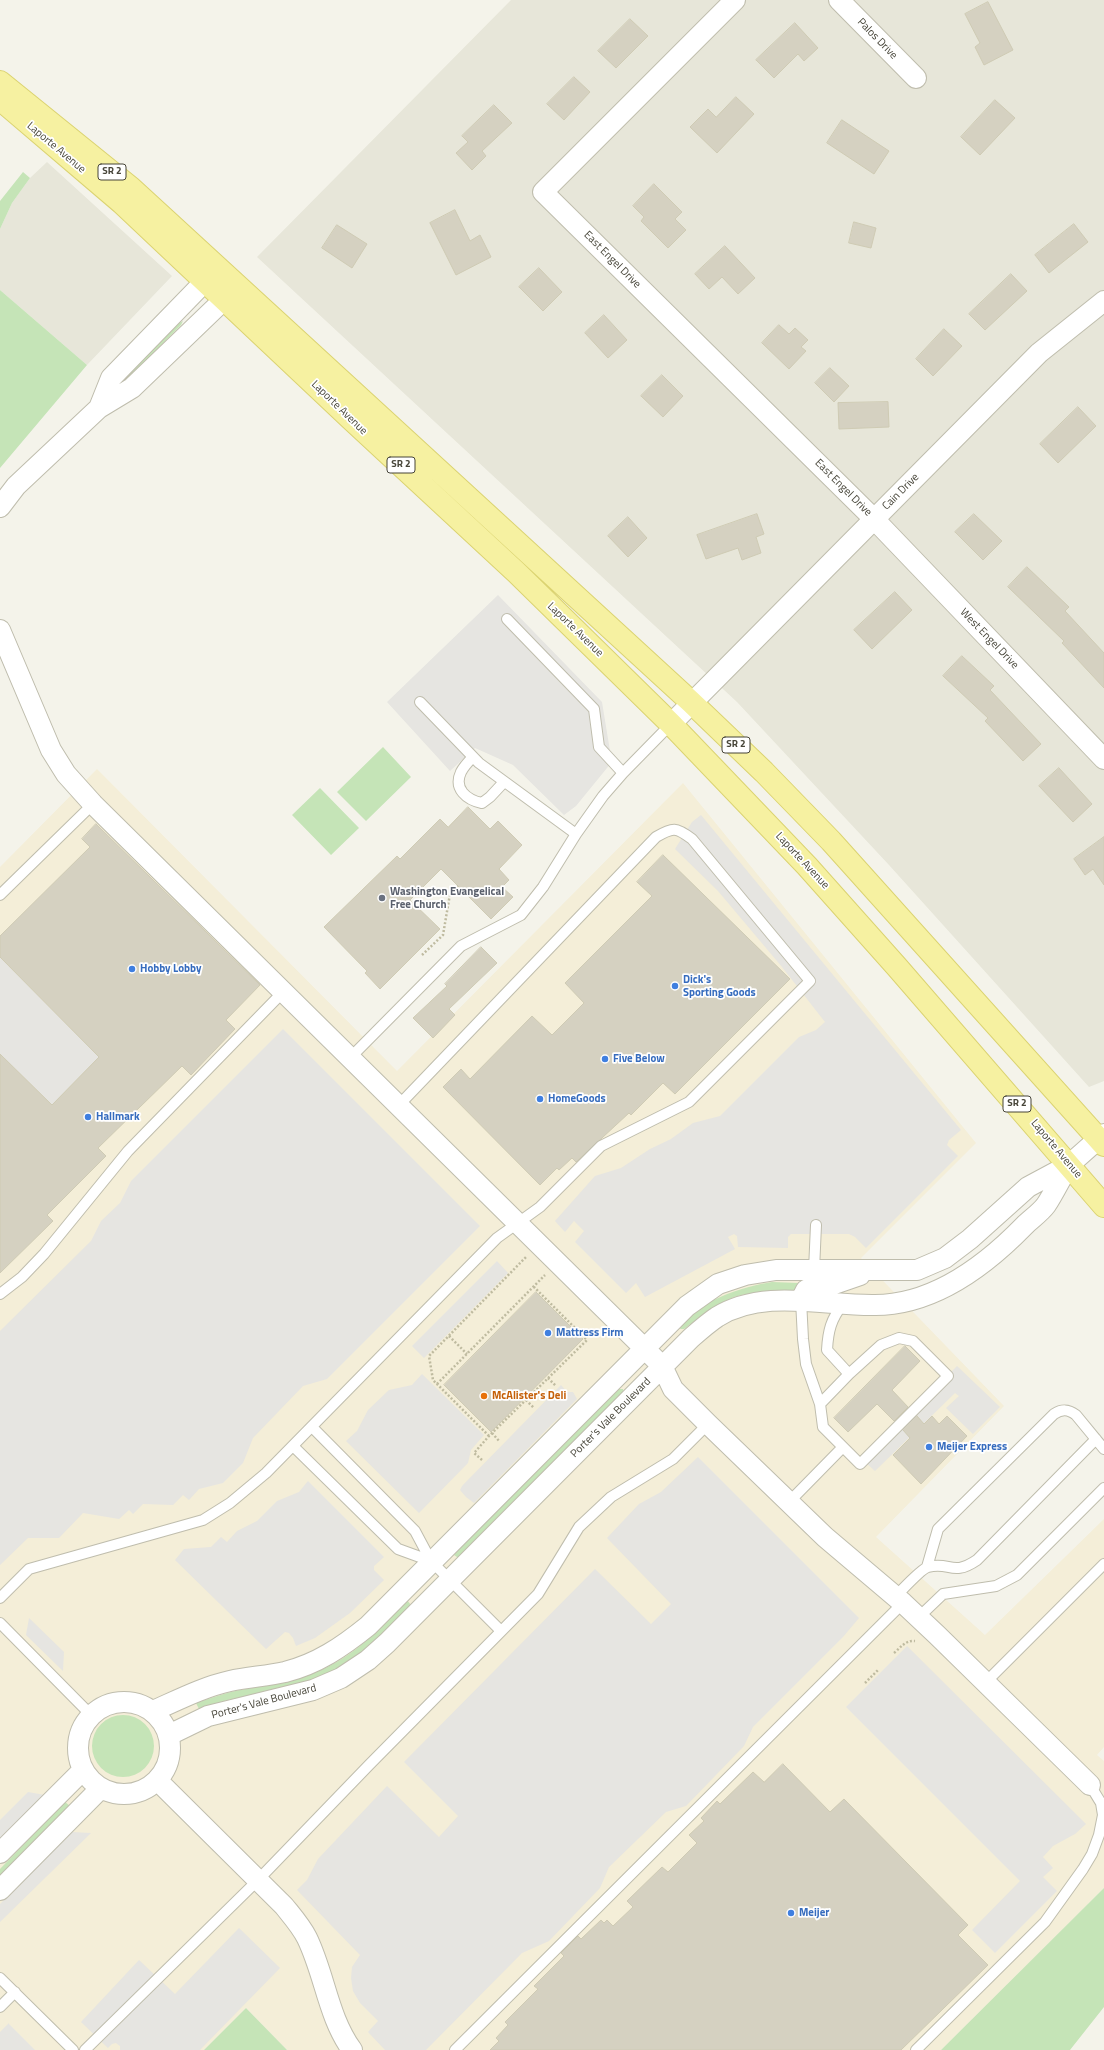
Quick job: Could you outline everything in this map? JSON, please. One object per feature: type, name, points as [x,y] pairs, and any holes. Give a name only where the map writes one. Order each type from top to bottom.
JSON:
[{"type":"main road","name":"Laporte Avenue","points":[[0,82],[131,188],[212,274]]},
{"type":"main road","name":"Laporte Avenue","points":[[0,99],[122,203],[212,274],[691,702],[764,772],[831,841],[1102,1139]]},
{"type":"main road","name":"Laporte Avenue","points":[[232,292],[351,419],[516,572],[671,724],[807,866],[1104,1206]]},
{"type":"street","name":"East Engel Drive","points":[[735,0],[543,192],[874,519]]},
{"type":"street","name":"Palos Drive","points":[[839,0],[916,78]]},
{"type":"street","points":[[99,408],[111,378],[212,274]]},
{"type":"street","points":[[0,507],[16,486],[99,408],[132,388],[232,292]]},
{"type":"street","name":"Cain Drive","points":[[671,724],[691,702],[1039,353],[1104,301]]},
{"type":"street","name":"West Engel Drive","points":[[874,519],[1104,759]]},
{"type":"street","points":[[0,630],[51,750],[66,774],[93,804],[351,1057],[662,1366],[673,1390],[825,1537],[919,1617],[1090,1785]]},
{"type":"street","name":"Porter's Vale Boulevard","points":[[153,1711],[189,1695],[230,1681],[285,1672],[326,1657],[346,1644],[368,1626],[431,1561],[687,1306],[718,1284],[745,1275],[776,1270],[917,1270],[945,1258],[970,1239],[1028,1187],[1069,1165],[1102,1139]]},
{"type":"street","name":"Porter's Vale Boulevard","points":[[169,1735],[208,1716],[313,1690],[341,1678],[368,1660],[450,1580],[662,1366],[691,1338],[718,1317],[739,1307],[764,1303],[801,1300],[843,1304],[877,1305],[916,1299],[950,1284],[981,1266],[1046,1205],[1069,1165]]},
{"type":"street","points":[[801,1300],[806,1290],[814,1286],[831,1285],[873,1270]]},
{"type":"street","points":[[122,1701],[139,1704],[153,1711],[162,1720],[169,1735],[170,1757],[167,1767],[158,1781],[142,1791],[126,1794],[117,1794],[101,1788],[93,1783],[83,1770],[79,1758],[78,1742],[82,1728],[91,1715],[106,1705],[122,1701]]},
{"type":"street","points":[[0,1853],[83,1770]]},
{"type":"street","points":[[158,1781],[284,1906],[298,1923],[307,1939],[336,2024],[352,2050]]},
{"type":"street","points":[[0,1890],[101,1788]]},
{"type":"lane","points":[[507,619],[594,709],[599,747],[623,773]]},
{"type":"lane","points":[[420,702],[473,757],[504,782],[576,834]]},
{"type":"lane","points":[[351,1057],[461,946],[521,915],[543,887],[576,834],[623,773],[671,724]]},
{"type":"lane","points":[[473,757],[461,772],[459,782],[462,793],[471,801],[482,803],[504,782]]},
{"type":"lane","points":[[0,895],[93,804]]},
{"type":"lane","points":[[0,1598],[28,1568],[203,1520],[236,1498],[266,1473],[497,1238],[540,1207],[601,1146],[689,1102],[810,981],[692,839],[680,830],[669,830],[656,837],[399,1105]]},
{"type":"lane","points":[[0,1294],[22,1277],[44,1254],[128,1151],[284,991]]},
{"type":"lane","points":[[814,1270],[816,1225]]},
{"type":"lane","points":[[801,1300],[806,1364],[820,1404],[823,1427],[842,1448],[860,1464],[948,1376],[913,1341],[899,1338],[881,1345],[849,1374],[820,1404]]},
{"type":"lane","points":[[843,1304],[833,1316],[828,1332],[827,1350],[849,1374]]},
{"type":"lane","points":[[455,2050],[899,1599],[927,1567],[938,1529],[1054,1414],[1065,1410],[1070,1411],[1104,1449]]},
{"type":"lane","points":[[85,2050],[258,1880],[369,1764],[538,1594],[579,1527],[611,1497],[673,1459],[708,1424]]},
{"type":"lane","points":[[312,1427],[415,1531],[431,1561],[501,1631]]},
{"type":"lane","points":[[927,1567],[939,1566],[956,1569],[967,1566],[977,1560],[1096,1439]]},
{"type":"lane","points":[[293,1446],[398,1549],[431,1561]]},
{"type":"lane","points":[[789,1502],[842,1448]]},
{"type":"lane","points":[[919,1617],[943,1594],[996,1586],[1017,1575],[1104,1488]]},
{"type":"lane","points":[[986,1682],[1104,1564]]},
{"type":"lane","points":[[0,1623],[91,1715]]},
{"type":"lane","points":[[916,2050],[1045,1922],[1083,1869],[1092,1854],[1099,1835],[1103,1814],[1101,1804],[1090,1785]]},
{"type":"lane","points":[[0,1978],[73,2050]]},
{"type":"lane","points":[[0,2007],[14,1992]]},
{"type":"path","points":[[422,955],[443,935],[450,894],[458,886]]},
{"type":"path","points":[[489,1436],[433,1380],[429,1356],[529,1254]]},
{"type":"path","points":[[436,1384],[548,1272]]},
{"type":"path","points":[[482,1460],[474,1453],[492,1433],[587,1340],[534,1287]]},
{"type":"path","points":[[449,1336],[467,1354]]},
{"type":"path","points":[[548,1378],[556,1386]]},
{"type":"path","points":[[526,1400],[534,1408]]},
{"type":"path","points":[[492,1433],[500,1442]]},
{"type":"path","points":[[894,1653],[910,1640],[921,1644]]},
{"type":"path","points":[[865,1684],[878,1669]]},
{"type":"shaded area","points":[[511,0],[1104,0],[1104,1081],[1089,1087],[889,865],[737,702],[257,257]]},
{"type":"shaded area","points":[[47,162],[172,276],[87,365],[0,290],[0,229],[12,203],[30,178]]},
{"type":"shaded area","points":[[498,595],[602,702],[610,751],[616,757],[576,806],[564,815],[513,765],[475,748],[450,771],[387,702]]},
{"type":"shaded area","points":[[97,769],[397,1071],[683,783],[976,1143],[861,1258],[1004,1406],[876,1537],[985,1635],[1104,1519],[1104,1747],[1097,1755],[1104,1761],[1104,1888],[941,2050],[287,2050],[246,2008],[204,2050],[0,2050],[0,867]]},
{"type":"shaded area","points":[[701,815],[961,1130],[949,1140],[947,1145],[958,1156],[866,1248],[855,1237],[849,1234],[791,1234],[788,1237],[788,1248],[738,1247],[737,1236],[734,1234],[728,1237],[735,1249],[645,1297],[636,1283],[626,1293],[575,1242],[584,1231],[574,1221],[565,1232],[555,1221],[595,1176],[621,1168],[650,1149],[671,1139],[693,1123],[720,1116],[799,1037],[816,1030],[825,1022],[782,967],[718,891],[675,849],[692,822]]},
{"type":"shaded area","points":[[0,957],[99,1057],[52,1105],[0,1054]]},
{"type":"shaded area","points":[[283,1029],[480,1226],[327,1379],[303,1386],[253,1438],[243,1463],[223,1483],[199,1489],[189,1500],[183,1495],[173,1505],[143,1504],[133,1514],[129,1510],[119,1519],[83,1513],[59,1538],[28,1538],[0,1565],[0,1331],[91,1241],[101,1221],[120,1203],[131,1181]]},
{"type":"shaded area","points":[[497,1261],[508,1273],[424,1358],[412,1346]]},
{"type":"shaded area","points":[[957,1366],[1000,1407],[973,1434],[946,1408],[959,1396],[955,1393],[875,1471],[864,1461]]},
{"type":"shaded area","points":[[422,1374],[484,1435],[471,1450],[468,1463],[419,1513],[346,1441],[357,1431],[368,1410],[389,1390],[412,1385]]},
{"type":"shaded area","points":[[561,1385],[567,1392],[573,1392],[577,1399],[474,1503],[466,1497],[460,1490],[462,1486]]},
{"type":"shaded area","points":[[698,1457],[859,1618],[843,1637],[753,1727],[744,1746],[686,1806],[666,1812],[609,1867],[600,1888],[549,1941],[522,1953],[426,2050],[385,2050],[368,2032],[378,2021],[360,2003],[353,1991],[351,1978],[352,1967],[360,1955],[297,1890],[307,1880],[318,1859],[387,1786],[439,1837],[458,1816],[404,1762],[595,1569],[651,1624],[671,1604],[607,1538],[639,1504],[661,1492]]},
{"type":"shaded area","points":[[308,1481],[384,1557],[374,1566],[374,1570],[384,1580],[350,1613],[315,1638],[296,1646],[293,1638],[289,1633],[285,1632],[266,1649],[175,1560],[184,1549],[211,1547],[221,1537],[227,1542],[237,1531],[257,1521],[277,1501],[299,1492]]},
{"type":"shaded area","points":[[29,1618],[64,1652],[63,1671],[26,1635]]},
{"type":"shaded area","points":[[907,1646],[1086,1824],[1075,1834],[1053,1846],[1043,1857],[1053,1868],[1043,1877],[1057,1891],[995,1953],[972,1930],[1020,1881],[846,1707]]},
{"type":"shaded area","points":[[28,1792],[45,1795],[0,1840],[0,1820]]},
{"type":"shaded area","points":[[72,1832],[91,1833],[0,1922],[0,1904]]},
{"type":"shaded area","points":[[239,1928],[280,1968],[200,2050],[120,2050],[120,2046],[116,2043],[112,2044],[108,2048],[81,2022],[139,1960],[175,1994]]},
{"type":"shaded area","points":[[9,2023],[35,2050],[0,2050],[0,2032]]},
{"type":"green space","points":[[23,172],[30,178],[12,203],[0,229],[0,201]]},
{"type":"green space","points":[[0,290],[87,365],[0,468]]},
{"type":"green space","points":[[183,321],[181,325],[120,387],[118,385],[179,323]]},
{"type":"green space","points":[[383,747],[411,777],[366,821],[337,792]]},
{"type":"green space","points":[[320,788],[359,828],[331,855],[292,815]]},
{"type":"green space","points":[[772,1282],[798,1283],[800,1285],[794,1292],[756,1293],[734,1297],[714,1307],[684,1329],[680,1329],[686,1319],[707,1303],[748,1287]]},
{"type":"green space","points":[[619,1389],[623,1389],[623,1393],[460,1558],[454,1555],[456,1552]]},
{"type":"green space","points":[[407,1600],[411,1605],[375,1641],[334,1672],[302,1685],[228,1700],[199,1709],[196,1703],[213,1697],[240,1690],[294,1680],[327,1667],[356,1649],[370,1638]]},
{"type":"green space","points":[[117,1715],[129,1715],[145,1724],[152,1734],[154,1746],[152,1758],[145,1768],[129,1777],[117,1777],[106,1772],[97,1763],[92,1752],[92,1740],[97,1729],[106,1720]]},
{"type":"green space","points":[[65,1802],[70,1806],[0,1876],[0,1869]]},
{"type":"green space","points":[[1104,1888],[1104,2007],[1070,2050],[941,2050]]},
{"type":"green space","points":[[246,2008],[287,2050],[204,2050]]},
{"type":"building","points":[[988,2],[1013,50],[984,65],[975,47],[980,43],[965,14]]},
{"type":"building","points":[[630,19],[648,36],[616,68],[598,51]]},
{"type":"building","points":[[795,23],[818,48],[804,61],[798,54],[774,78],[756,60]]},
{"type":"building","points":[[574,77],[590,92],[564,120],[547,104]]},
{"type":"building","points":[[736,97],[754,114],[717,153],[690,127],[708,109],[716,117]]},
{"type":"building","points":[[995,100],[1015,118],[980,155],[961,137]]},
{"type":"building","points":[[494,105],[512,123],[482,151],[486,156],[472,170],[456,153],[468,142],[462,136]]},
{"type":"building","points":[[842,120],[889,151],[874,174],[827,143]]},
{"type":"building","points":[[654,184],[682,212],[675,219],[686,230],[668,248],[641,221],[644,217],[633,206]]},
{"type":"building","points":[[455,210],[470,241],[480,235],[491,257],[456,275],[430,223]]},
{"type":"building","points":[[854,222],[876,228],[871,248],[849,243]]},
{"type":"building","points":[[1074,224],[1088,242],[1049,273],[1035,255]]},
{"type":"building","points":[[337,225],[367,244],[352,268],[322,248]]},
{"type":"building","points":[[725,246],[755,278],[738,294],[722,277],[709,289],[695,274]]},
{"type":"building","points":[[539,268],[562,292],[543,311],[519,287]]},
{"type":"building","points":[[1011,274],[1027,291],[985,330],[969,314]]},
{"type":"building","points":[[604,315],[627,340],[608,358],[585,333]]},
{"type":"building","points":[[779,325],[789,334],[795,328],[808,340],[801,347],[806,351],[789,369],[762,343]]},
{"type":"building","points":[[944,329],[962,346],[933,376],[916,359]]},
{"type":"building","points":[[830,368],[849,386],[834,402],[815,383]]},
{"type":"building","points":[[662,375],[683,396],[663,417],[641,396]]},
{"type":"building","points":[[888,402],[889,427],[839,429],[838,403]]},
{"type":"building","points":[[1078,407],[1096,426],[1058,463],[1040,444]]},
{"type":"building","points":[[757,514],[764,534],[756,537],[761,553],[742,560],[738,548],[706,559],[697,535]]},
{"type":"building","points":[[974,514],[1002,541],[983,560],[955,532]]},
{"type":"building","points":[[628,517],[647,538],[628,557],[608,536]]},
{"type":"building","points":[[1027,567],[1069,607],[1065,611],[1104,653],[1104,688],[1062,643],[1064,641],[1008,587]]},
{"type":"building","points":[[895,592],[912,610],[872,649],[854,630]]},
{"type":"building","points":[[962,656],[994,686],[990,690],[1041,744],[1023,761],[985,721],[988,718],[943,676]]},
{"type":"building","points":[[1059,768],[1092,804],[1073,822],[1039,786]]},
{"type":"building","name":"Washington Evangelical Free Church","points":[[468,807],[490,829],[498,821],[522,845],[499,869],[509,880],[502,887],[513,897],[491,919],[441,869],[410,900],[440,929],[380,989],[365,973],[367,971],[324,927],[397,856],[400,859],[440,819],[448,827]]},
{"type":"building","points":[[96,824],[260,985],[226,1020],[235,1029],[191,1075],[182,1066],[98,1148],[106,1156],[47,1215],[53,1221],[0,1273],[0,1054],[52,1105],[99,1057],[0,957],[0,936],[90,847],[82,839]]},
{"type":"building","points":[[1104,837],[1104,885],[1093,869],[1085,875],[1074,859]]},
{"type":"building","points":[[663,855],[790,979],[675,1094],[663,1083],[631,1115],[629,1113],[576,1162],[572,1158],[559,1170],[557,1168],[540,1185],[443,1087],[461,1069],[470,1079],[532,1016],[552,1035],[584,1003],[565,983],[652,896],[637,882]]},
{"type":"building","points":[[481,947],[497,963],[449,1009],[455,1015],[433,1038],[413,1018],[447,986],[445,984]]},
{"type":"building","points":[[536,1292],[583,1339],[491,1432],[444,1385]]},
{"type":"building","name":"Meijer Express","points":[[905,1346],[920,1361],[892,1390],[908,1407],[894,1421],[877,1404],[848,1432],[834,1418]]},
{"type":"building","name":"Meijer Express","points":[[917,1416],[924,1424],[932,1416],[939,1424],[947,1416],[967,1436],[921,1484],[893,1455],[910,1438],[903,1430]]},
{"type":"building","name":"Meijer","points":[[783,1764],[830,1812],[844,1799],[968,1925],[958,1935],[988,1965],[901,2050],[490,2050],[499,2041],[496,2038],[508,2025],[505,2022],[538,1989],[534,1986],[564,1956],[561,1953],[578,1936],[581,1939],[601,1920],[604,1923],[607,1920],[613,1926],[633,1907],[627,1901],[662,1867],[668,1872],[697,1843],[689,1835],[704,1821],[701,1818],[717,1801],[720,1804],[753,1772],[764,1782]]},
{"type":"place","name":"Washington Evangelical Free Church","points":[[382,898]]},
{"type":"place","name":"Hobby Lobby","points":[[132,969]]},
{"type":"place","name":"Dick's Sporting Goods","points":[[675,986]]},
{"type":"place","name":"Five Below","points":[[605,1059]]},
{"type":"place","name":"HomeGoods","points":[[540,1099]]},
{"type":"place","name":"Hallmark","points":[[88,1117]]},
{"type":"place","name":"Mattress Firm","points":[[548,1333]]},
{"type":"place","name":"McAlister's Deli","points":[[484,1396]]},
{"type":"place","name":"Meijer Express","points":[[929,1447]]},
{"type":"place","name":"Meijer","points":[[791,1913]]}]
